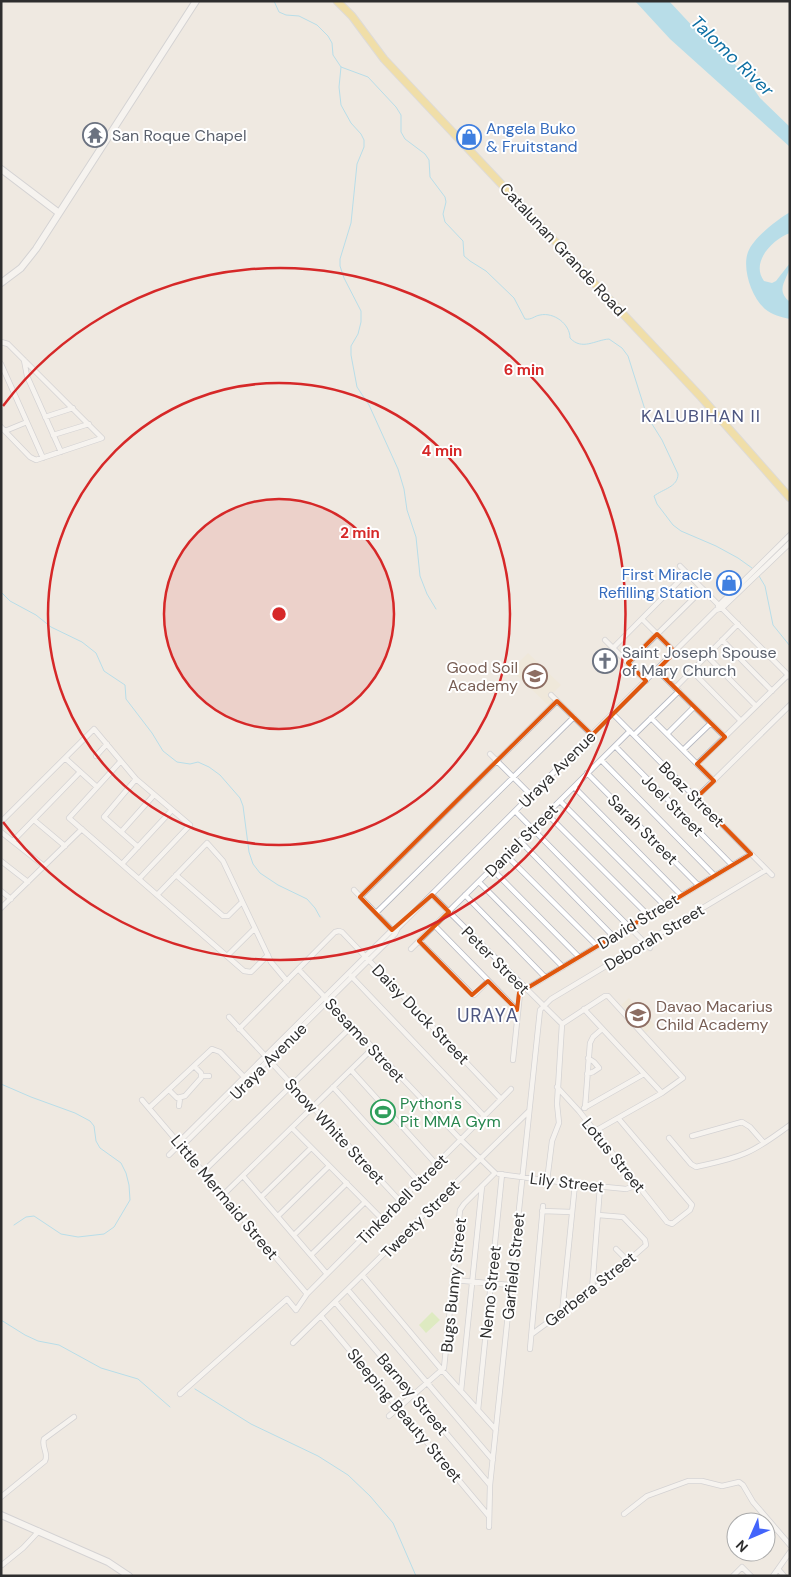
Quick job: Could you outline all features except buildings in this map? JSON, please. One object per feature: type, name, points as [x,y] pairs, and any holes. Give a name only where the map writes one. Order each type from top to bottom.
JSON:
[{"type":"main road","points":[[1,283],[14,274],[26,261],[196,1]]},
{"type":"main road","name":"Catalunan Grande Road","points":[[337,1],[352,16],[384,59],[701,397],[790,498]]},
{"type":"main road","points":[[1,169],[59,213]]},
{"type":"main road","points":[[1,1515],[108,1562],[129,1576]]},
{"type":"street","points":[[1,342],[7,343],[102,439],[36,460],[31,458],[1,427]]},
{"type":"street","points":[[24,360],[25,370],[61,452]]},
{"type":"street","points":[[1,364],[43,458]]},
{"type":"street","points":[[45,417],[73,408]]},
{"type":"street","points":[[5,431],[27,422]]},
{"type":"street","points":[[53,435],[89,424]]},
{"type":"street","name":"Uraya Avenue","points":[[169,1155],[770,558],[790,535]]},
{"type":"street","name":"Uraya Avenue","points":[[770,558],[790,543]]},
{"type":"street","points":[[680,566],[789,676],[697,764]]},
{"type":"street","points":[[613,648],[687,573]]},
{"type":"street","points":[[628,663],[703,589]]},
{"type":"street","points":[[642,619],[675,652]]},
{"type":"street","points":[[634,735],[652,718],[692,671],[738,624]]},
{"type":"street","points":[[605,640],[646,681]]},
{"type":"street","points":[[722,640],[772,691]]},
{"type":"street","points":[[707,656],[756,706]]},
{"type":"street","points":[[657,670],[725,737]]},
{"type":"street","points":[[692,671],[741,721]]},
{"type":"street","points":[[551,695],[592,734]]},
{"type":"street","points":[[360,897],[557,701]]},
{"type":"street","points":[[696,798],[790,705]]},
{"type":"street","points":[[667,734],[694,707]]},
{"type":"street","name":"Boaz Street","points":[[613,714],[772,875]]},
{"type":"street","points":[[376,913],[574,717]]},
{"type":"street","points":[[652,718],[714,781]]},
{"type":"street","points":[[683,750],[711,723]]},
{"type":"street","points":[[1,822],[92,729],[96,730],[120,762],[136,779],[190,825],[139,879]]},
{"type":"street","name":"Daniel Street","points":[[412,949],[630,731]]},
{"type":"street","points":[[96,756],[107,744]]},
{"type":"street","name":"Joel Street","points":[[615,746],[732,865]]},
{"type":"street","points":[[490,754],[531,795]]},
{"type":"street","points":[[65,758],[98,787]]},
{"type":"street","points":[[601,760],[714,875]]},
{"type":"street","points":[[120,762],[70,818],[244,971],[249,973],[254,970],[268,955]]},
{"type":"street","points":[[13,841],[80,772]]},
{"type":"street","name":"Sarah Street","points":[[587,774],[698,885]]},
{"type":"street","points":[[136,779],[104,816],[138,847]]},
{"type":"street","points":[[574,787],[681,895]]},
{"type":"street","points":[[121,832],[154,794]]},
{"type":"street","points":[[560,801],[664,906]]},
{"type":"street","points":[[122,864],[172,810]]},
{"type":"street","points":[[515,811],[650,948]]},
{"type":"street","points":[[547,814],[648,915]]},
{"type":"street","points":[[34,820],[65,846]]},
{"type":"street","points":[[1,908],[82,829]]},
{"type":"street","points":[[1,832],[44,866]]},
{"type":"street","points":[[520,841],[613,936]]},
{"type":"street","points":[[157,895],[208,843],[223,861],[273,966],[287,981]]},
{"type":"street","name":"David Street","points":[[526,989],[750,854]]},
{"type":"street","points":[[506,855],[597,946]]},
{"type":"street","points":[[1,861],[28,882]]},
{"type":"street","points":[[492,868],[579,957]]},
{"type":"street","name":"Deborah Street","points":[[542,1006],[766,870]]},
{"type":"street","points":[[176,875],[224,916],[228,916],[242,902]]},
{"type":"street","points":[[479,882],[563,967]]},
{"type":"street","points":[[354,890],[393,932]]},
{"type":"street","points":[[1,891],[11,898]]},
{"type":"street","name":"Peter Street","points":[[432,894],[562,1024]]},
{"type":"street","points":[[465,895],[545,977]]},
{"type":"street","points":[[435,926],[518,1010]]},
{"type":"street","points":[[227,956],[255,928]]},
{"type":"street","name":"Daisy Duck Street","points":[[299,970],[336,932],[342,932],[501,1099]]},
{"type":"street","points":[[419,941],[472,995],[488,981]]},
{"type":"street","points":[[239,1028],[299,970]]},
{"type":"street","name":"Sesame Street","points":[[299,970],[495,1174]]},
{"type":"street","name":"Daisy Duck Street","points":[[350,975],[484,1116]]},
{"type":"street","points":[[513,1060],[520,984]]},
{"type":"street","points":[[547,1181],[552,1141],[559,1123],[557,1087],[562,1024],[607,996],[683,1078],[662,1093],[595,1131]]},
{"type":"street","name":"Garfield Street","points":[[488,1527],[490,1485],[539,1012],[542,1006]]},
{"type":"street","points":[[584,1009],[662,1093]]},
{"type":"street","name":"Snow White Street","points":[[229,1017],[400,1201]]},
{"type":"street","points":[[203,1172],[352,1026]]},
{"type":"street","points":[[585,1108],[591,1040],[602,1028]]},
{"type":"street","points":[[149,1108],[210,1049],[215,1048],[246,1079]]},
{"type":"street","points":[[222,1196],[373,1048]]},
{"type":"street","points":[[587,1074],[602,1068],[588,1058]]},
{"type":"street","points":[[194,1066],[202,1076]]},
{"type":"street","points":[[351,1070],[436,1164]]},
{"type":"street","points":[[580,1112],[644,1074]]},
{"type":"street","points":[[202,1076],[209,1076]]},
{"type":"street","points":[[168,1090],[180,1098],[185,1096],[202,1076]]},
{"type":"street","points":[[333,1087],[419,1182]]},
{"type":"street","name":"Lotus Street","points":[[557,1087],[580,1112],[670,1224],[692,1207],[618,1118]]},
{"type":"street","name":"Tinkerbell Street","points":[[180,1394],[287,1299],[296,1310],[327,1274],[511,1089]]},
{"type":"street","points":[[179,1106],[180,1098]]},
{"type":"street","name":"Little Mermaid Street","points":[[142,1100],[222,1196],[308,1294]]},
{"type":"street","name":"Tweety Street","points":[[294,1343],[529,1111]]},
{"type":"street","points":[[692,1136],[742,1122],[750,1127],[764,1143]]},
{"type":"street","points":[[669,1138],[691,1164],[696,1167],[728,1160],[744,1154],[790,1125]]},
{"type":"street","points":[[292,1128],[382,1219]]},
{"type":"street","points":[[261,1197],[311,1148]]},
{"type":"street","points":[[278,1216],[329,1166]]},
{"type":"street","name":"Lily Street","points":[[495,1174],[600,1186],[629,1188],[638,1185]]},
{"type":"street","name":"Bugs Bunny Street","points":[[389,1416],[442,1370],[445,1361],[461,1208],[495,1174]]},
{"type":"street","name":"Nemo Street","points":[[478,1410],[502,1174]]},
{"type":"street","points":[[243,1176],[327,1274]]},
{"type":"street","points":[[294,1235],[347,1184]]},
{"type":"street","points":[[562,1313],[574,1184]]},
{"type":"street","points":[[461,1391],[482,1186]]},
{"type":"street","points":[[592,1290],[600,1186]]},
{"type":"street","points":[[311,1255],[365,1202]]},
{"type":"street","points":[[530,1348],[543,1208],[572,1212]]},
{"type":"street","name":"Gerbera Street","points":[[532,1334],[592,1290],[645,1246],[646,1242],[623,1217],[598,1215]]},
{"type":"street","points":[[616,1249],[628,1261]]},
{"type":"street","points":[[363,1276],[442,1370],[496,1430]]},
{"type":"street","points":[[453,1280],[511,1285]]},
{"type":"street","points":[[348,1290],[493,1460]]},
{"type":"street","name":"Barney Street","points":[[335,1302],[490,1485]]},
{"type":"street","name":"Sleeping Beauty Street","points":[[321,1316],[488,1515]]},
{"type":"street","points":[[1,1497],[46,1461],[42,1445],[44,1439],[74,1417]]},
{"type":"street","points":[[624,1514],[647,1496],[688,1481],[702,1481],[717,1486],[741,1482],[758,1508],[790,1545]]},
{"type":"street","points":[[2,1565],[23,1548],[39,1531]]},
{"type":"street","points":[[773,1576],[790,1552]]},
{"type":"street","points":[[733,1576],[742,1567],[751,1576]]},
{"type":"street","points":[[778,1569],[784,1576]]},
{"type":"highlighted area","points":[[657,634],[675,652],[657,670],[725,737],[697,764],[714,781],[696,798],[751,854],[519,993],[517,1010],[488,981],[472,995],[419,941],[449,912],[432,895],[392,930],[360,897],[557,701],[592,735],[646,681],[628,663]]},
{"type":"shaded area","name":"Good Soil Academy","points":[[528,653],[561,685],[550,696],[554,701],[549,706],[511,670]]},
{"type":"shaded area","name":"Davao Macarius Child Academy","points":[[629,998],[655,1025],[646,1033],[621,1005]]},
{"type":"green space","points":[[432,1312],[440,1320],[426,1333],[419,1325]]},
{"type":"water","points":[[635,1],[669,1],[697,31],[739,68],[760,98],[790,127],[790,147],[670,39]]},
{"type":"water","points":[[790,212],[790,233],[777,240],[765,252],[760,266],[760,274],[764,281],[772,283],[776,281],[790,263],[783,292],[790,302],[790,319],[771,313],[760,304],[749,282],[746,259],[751,246],[760,235]]},
{"type":"waterway","points":[[274,1],[279,12],[286,15],[299,16],[317,25],[328,36],[332,43],[333,55],[341,67],[368,77],[396,107],[401,115],[401,132],[405,139],[425,154],[429,160],[430,177],[445,197],[446,202],[443,214],[445,222],[463,241],[464,256],[486,271],[514,298],[525,319],[540,315],[551,315],[564,324],[570,338],[579,344],[589,344],[609,339],[622,348],[628,356],[647,416],[662,440],[678,474],[673,485],[654,496],[657,504],[673,525],[681,531],[716,546],[752,568]]},
{"type":"waterway","points":[[341,67],[339,87],[341,105],[351,123],[364,140],[364,147],[357,164],[351,223],[340,259],[344,278],[361,311],[361,322],[358,334],[351,346],[351,355],[357,387],[369,405],[398,469],[404,489],[407,510],[416,537],[420,576],[427,594],[436,609]]},
{"type":"waterway","points":[[759,576],[765,586],[773,625],[790,646]]},
{"type":"waterway","points":[[1,592],[10,601],[36,615],[51,627],[82,642],[96,653],[104,671],[125,685],[126,699],[163,751],[177,762],[190,764],[198,762],[220,775],[240,798],[243,806],[249,852],[253,864],[260,873],[278,885],[307,899],[320,917]]},
{"type":"waterway","points":[[1,1084],[75,1113],[90,1121],[94,1126],[96,1141],[100,1148],[121,1163],[129,1185],[130,1200],[114,1227],[104,1234],[78,1237],[61,1234],[34,1216],[26,1217],[14,1225]]},
{"type":"waterway","points":[[1,1320],[38,1341],[59,1345],[101,1368],[138,1379],[170,1407]]},
{"type":"waterway","points":[[195,1389],[251,1424],[318,1456],[348,1475],[370,1496],[393,1523],[416,1576]]},
{"type":"place","name":"San Roque Chapel","points":[[95,135]]},
{"type":"place","name":"Angela Buko & Fruitstand","points":[[469,137]]},
{"type":"place","name":"First Miracle Refilling Station","points":[[729,583]]},
{"type":"place","name":"Saint Joseph Spouse of Mary Church","points":[[605,661]]},
{"type":"place","name":"Good Soil Academy","points":[[535,676]]},
{"type":"place","name":"Davao Macarius Child Academy","points":[[638,1015]]},
{"type":"place","name":"Python's Pit MMA Gym","points":[[383,1112]]},
{"type":"district","name":"KALUBIHAN II","points":[[701,416]]},
{"type":"district","name":"URAYA","points":[[488,1015]]},
{"type":"water label","name":"Talomo River","points":[[732,56]]}]
